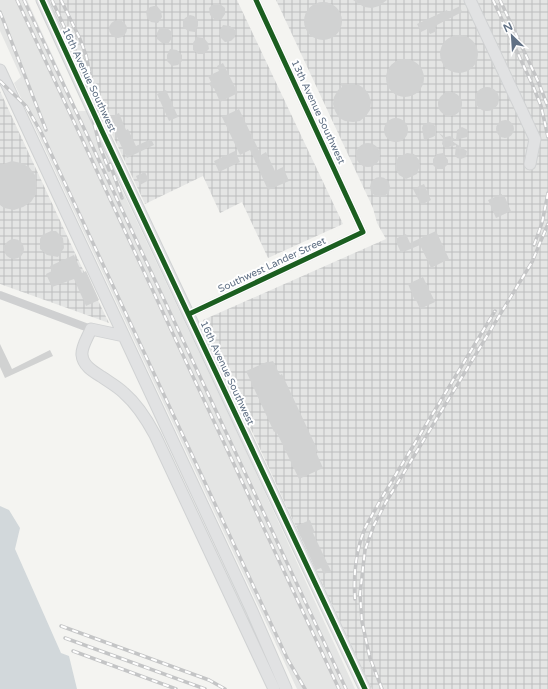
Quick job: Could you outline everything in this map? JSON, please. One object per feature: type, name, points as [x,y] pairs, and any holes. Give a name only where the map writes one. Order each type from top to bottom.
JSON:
[{"type":"street","name":"16th Avenue Southwest","points":[[42,0],[105,138],[365,689]]},
{"type":"street","name":"13th Avenue Southwest","points":[[256,0],[363,232]]},
{"type":"street","points":[[470,0],[535,139],[530,164]]},
{"type":"street","points":[[0,70],[252,611],[286,689]]},
{"type":"street","name":"Southwest Lander Street","points":[[189,314],[363,232]]},
{"type":"street","points":[[0,295],[91,329],[124,336]]},
{"type":"street","points":[[91,329],[83,348],[82,355],[84,362],[91,370],[124,393],[136,405],[148,422],[274,689]]},
{"type":"shaded area","points":[[0,0],[27,0],[78,111],[87,111],[121,188],[245,449],[355,689],[297,689],[14,83],[21,77],[0,31]]},
{"type":"shaded area","points":[[49,0],[237,0],[343,224],[268,258],[242,202],[220,213],[203,176],[145,204]]},
{"type":"shaded area","points":[[276,0],[548,0],[548,689],[372,689],[220,362],[203,320],[386,239],[377,223],[373,208]]},
{"type":"shaded area","points":[[0,91],[75,253],[109,323],[0,284]]},
{"type":"shaded area","points":[[0,506],[9,510],[20,528],[15,549],[61,653],[69,656],[77,689],[0,689]]},
{"type":"building","points":[[353,0],[387,0],[379,6],[372,8],[364,7]]},
{"type":"building","points":[[319,2],[327,2],[334,5],[339,10],[342,21],[339,32],[334,37],[327,40],[319,40],[312,37],[307,32],[304,25],[304,17],[307,10],[312,5]]},
{"type":"building","points":[[217,3],[225,8],[225,14],[221,20],[214,19],[210,15],[209,8]]},
{"type":"building","points":[[157,6],[161,11],[162,17],[158,23],[151,22],[147,18],[146,11],[150,7]]},
{"type":"building","points":[[460,6],[462,12],[435,26],[437,31],[430,34],[427,29],[421,32],[417,24],[447,10],[448,12]]},
{"type":"building","points":[[190,15],[194,16],[198,20],[198,26],[195,32],[188,31],[183,27],[183,21]]},
{"type":"building","points":[[114,20],[122,20],[127,25],[125,36],[122,38],[114,38],[109,33],[109,25]]},
{"type":"building","points":[[223,25],[230,26],[235,30],[235,37],[231,41],[225,42],[220,37],[220,31]]},
{"type":"building","points":[[160,27],[167,28],[172,32],[172,38],[168,44],[162,43],[157,39],[157,33]]},
{"type":"building","points":[[455,35],[463,35],[470,38],[475,43],[478,54],[475,65],[470,70],[463,73],[455,73],[448,70],[443,65],[440,58],[440,50],[443,43],[448,38]]},
{"type":"building","points":[[197,37],[204,38],[208,43],[209,49],[204,54],[198,54],[193,50],[193,43]]},
{"type":"building","points":[[170,49],[177,50],[182,55],[182,61],[178,65],[172,66],[167,61],[167,55]]},
{"type":"building","points":[[401,59],[409,59],[416,62],[421,67],[424,78],[421,89],[416,94],[409,97],[401,97],[394,94],[389,89],[386,82],[386,74],[389,67],[394,62]]},
{"type":"building","points":[[223,63],[238,93],[220,102],[214,88],[212,89],[209,83],[211,82],[208,76],[219,71],[217,66]]},
{"type":"building","points":[[340,83],[359,85],[365,89],[369,95],[371,102],[370,110],[360,121],[345,121],[339,118],[335,111],[333,104],[334,97],[338,90],[342,87]]},
{"type":"building","points":[[482,87],[492,87],[499,94],[499,104],[492,111],[482,111],[475,104],[475,94]]},
{"type":"building","points":[[166,90],[178,117],[169,121],[157,94]]},
{"type":"building","points":[[445,92],[455,92],[462,99],[462,109],[455,116],[445,116],[438,109],[438,99]]},
{"type":"building","points":[[239,109],[261,155],[266,152],[275,171],[283,167],[289,181],[268,190],[250,150],[240,155],[222,117]]},
{"type":"building","points":[[119,113],[126,130],[128,129],[136,146],[151,139],[154,145],[127,158],[108,118]]},
{"type":"building","points":[[391,118],[401,118],[408,125],[408,135],[401,142],[391,142],[384,135],[384,125]]},
{"type":"building","points":[[501,120],[509,120],[514,125],[512,136],[509,138],[501,138],[496,133],[496,125]]},
{"type":"building","points":[[429,122],[436,127],[436,135],[424,140],[422,128],[423,125]]},
{"type":"building","points":[[462,127],[468,130],[467,137],[456,140],[457,130]]},
{"type":"building","points":[[439,133],[445,137],[450,136],[456,140],[452,141],[467,151],[466,157],[461,159],[457,158],[455,155],[456,145],[445,148],[442,144],[443,138]]},
{"type":"building","points":[[363,143],[373,143],[380,150],[380,160],[373,167],[363,167],[356,160],[356,150]]},
{"type":"building","points":[[235,151],[240,162],[219,172],[214,161]]},
{"type":"building","points":[[407,153],[414,154],[419,160],[420,165],[417,174],[406,179],[399,175],[395,166],[398,157]]},
{"type":"building","points":[[443,153],[448,160],[448,164],[443,169],[437,169],[433,165],[433,159],[437,154]]},
{"type":"building","points":[[12,161],[29,167],[35,175],[37,184],[36,194],[31,202],[14,210],[4,208],[0,205],[0,165]]},
{"type":"building","points":[[145,172],[149,180],[140,185],[136,176]]},
{"type":"building","points":[[380,177],[387,180],[390,187],[387,194],[380,197],[373,194],[370,187],[373,180]]},
{"type":"building","points":[[424,184],[431,200],[421,205],[413,189]]},
{"type":"building","points":[[502,194],[504,195],[511,211],[496,218],[488,200]]},
{"type":"building","points":[[51,231],[56,231],[63,238],[64,248],[58,257],[47,255],[40,249],[40,239],[42,235]]},
{"type":"building","points":[[436,231],[449,259],[431,268],[420,245],[401,253],[395,239],[406,234],[410,243]]},
{"type":"building","points":[[14,239],[21,242],[24,249],[21,256],[14,259],[7,256],[4,249],[7,242]]},
{"type":"building","points":[[74,255],[82,273],[86,271],[99,300],[86,306],[74,279],[52,287],[46,274],[52,271],[50,266]]},
{"type":"building","points":[[423,277],[435,302],[420,309],[408,284]]},
{"type":"building","points":[[0,344],[12,369],[50,350],[53,356],[5,378],[0,367]]},
{"type":"building","points":[[269,361],[273,361],[280,375],[282,374],[318,451],[316,452],[323,468],[299,479],[276,431],[274,432],[246,371]]},
{"type":"building","points":[[310,520],[315,533],[313,533],[331,571],[324,574],[321,568],[316,570],[296,526]]},
{"type":"railway","points":[[17,0],[339,689]]},
{"type":"railway","points":[[24,0],[346,689]]},
{"type":"railway","points":[[52,0],[77,55],[100,147],[109,170]]},
{"type":"railway","points":[[61,0],[86,55],[103,137]]},
{"type":"railway","points":[[493,0],[533,86],[541,106],[548,137]]},
{"type":"railway","points":[[500,0],[538,81],[548,107]]},
{"type":"railway","points":[[0,12],[46,130]]},
{"type":"railway","points":[[0,81],[26,106],[41,132],[288,660],[305,689]]},
{"type":"railway","points":[[110,164],[122,198]]},
{"type":"railway","points":[[534,245],[542,223],[548,193]]},
{"type":"railway","points":[[382,689],[370,658],[362,622],[360,594],[365,550],[374,525],[386,502],[532,262],[548,224]]},
{"type":"railway","points":[[355,599],[354,581],[356,562],[360,543],[366,526],[495,311]]},
{"type":"railway","points":[[61,626],[209,680],[225,689]]},
{"type":"railway","points":[[65,638],[205,689]]},
{"type":"railway","points":[[73,651],[176,689]]},
{"type":"cycle path","points":[[42,0],[102,131],[365,689]]},
{"type":"cycle path","points":[[189,314],[363,232],[256,0]]}]
